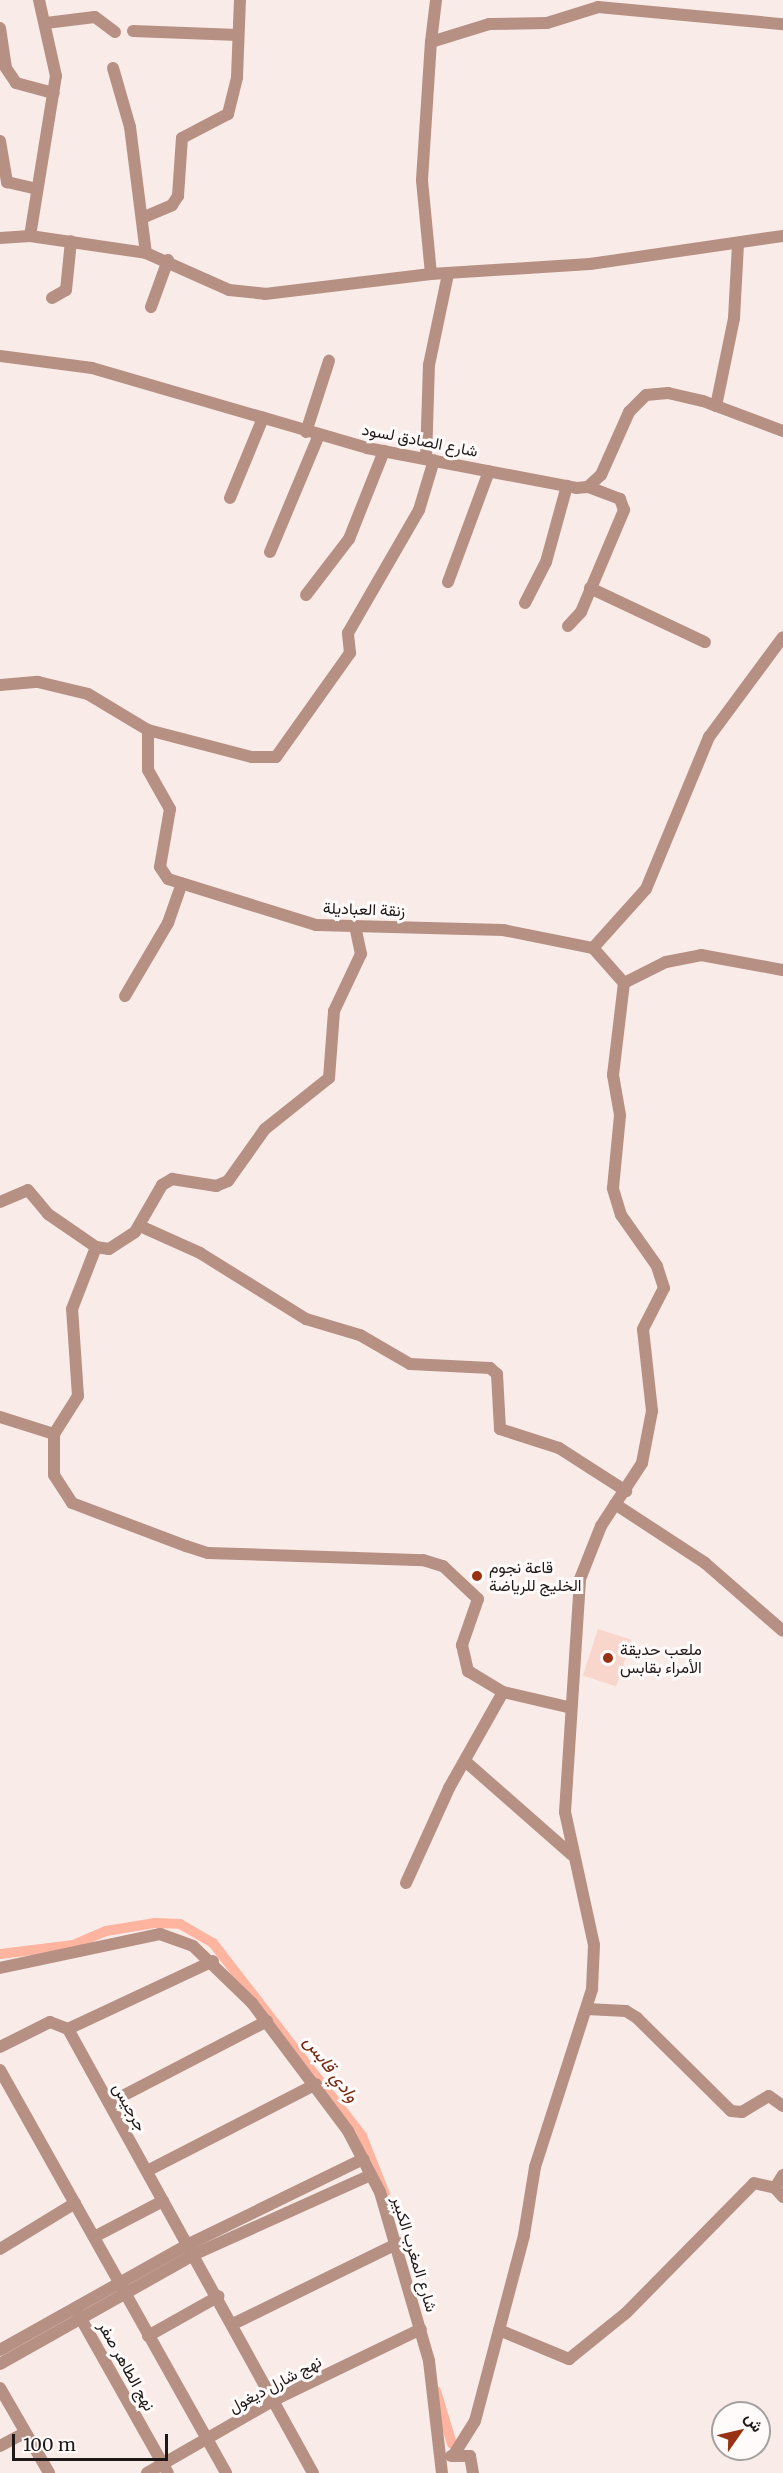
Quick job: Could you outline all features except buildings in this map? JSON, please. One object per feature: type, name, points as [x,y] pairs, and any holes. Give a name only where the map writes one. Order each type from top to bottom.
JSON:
[{"type":"street","points":[[30,236],[54,93],[56,61],[39,0]]},
{"type":"street","points":[[142,218],[172,205],[178,196],[182,138],[228,114],[237,76],[240,0]]},
{"type":"street","points":[[431,274],[422,180],[430,42],[436,0]]},
{"type":"street","points":[[430,42],[489,24],[547,23],[598,7],[783,24]]},
{"type":"street","points":[[46,23],[95,17],[115,32]]},
{"type":"street","points":[[0,28],[6,68],[16,83],[54,93]]},
{"type":"street","points":[[133,31],[238,35]]},
{"type":"street","points":[[113,68],[130,128],[146,253]]},
{"type":"street","points":[[0,141],[7,182],[38,189]]},
{"type":"street","points":[[0,238],[30,236],[146,253],[168,260],[229,290],[253,294],[431,274],[590,264],[783,236]]},
{"type":"street","points":[[52,298],[66,290],[71,241]]},
{"type":"street","points":[[716,406],[734,318],[738,244]]},
{"type":"street","points":[[151,307],[168,260]]},
{"type":"street","points":[[0,685],[38,682],[88,694],[148,730],[267,759],[285,750],[350,653],[348,633],[419,510],[430,460],[429,365],[448,274]]},
{"type":"street","name":"شارع الصادق لسود","points":[[0,356],[92,368],[306,432],[430,460],[567,486],[588,487],[620,499],[624,510],[590,588],[568,626]]},
{"type":"street","points":[[306,432],[329,361]]},
{"type":"street","points":[[588,487],[604,471],[629,412],[646,395],[668,393],[716,406],[783,431]]},
{"type":"street","points":[[230,498],[263,418]]},
{"type":"street","points":[[270,552],[319,435]]},
{"type":"street","points":[[306,595],[349,540],[384,451]]},
{"type":"street","points":[[448,582],[489,471]]},
{"type":"street","points":[[525,603],[546,562],[567,486]]},
{"type":"street","points":[[590,588],[705,642]]},
{"type":"street","points":[[448,2457],[476,2421],[540,2149],[587,2009],[594,1945],[572,1855],[565,1812],[568,1707],[580,1579],[615,1504],[626,1491],[642,1463],[652,1411],[643,1329],[664,1288],[657,1266],[621,1215],[613,1188],[620,1115],[613,1075],[624,983],[593,948],[646,889],[709,737],[783,637]]},
{"type":"street","name":"زنقة العباديلة","points":[[148,730],[148,770],[170,809],[162,872],[182,883],[316,925],[502,930],[593,948]]},
{"type":"street","points":[[125,996],[168,923],[182,883]]},
{"type":"street","points":[[1,1199],[28,1190],[48,1214],[96,1247],[109,1249],[140,1226],[162,1185],[177,1178],[206,1185],[228,1181],[265,1129],[297,1099],[324,1086],[331,1068],[334,1011],[361,954],[355,926]]},
{"type":"street","points":[[624,983],[666,962],[701,955],[783,970]]},
{"type":"street","points":[[140,1226],[200,1254],[306,1319],[360,1335],[410,1364],[490,1368],[497,1374],[501,1429],[559,1448],[626,1491]]},
{"type":"street","points":[[96,1247],[72,1309],[78,1396],[54,1434],[54,1475],[72,1503],[208,1553],[423,1560],[443,1566],[478,1599],[462,1645],[464,1666],[502,1692],[568,1707]]},
{"type":"street","points":[[0,1417],[54,1434]]},
{"type":"street","points":[[615,1504],[705,1563],[783,1631]]},
{"type":"street","points":[[406,1883],[465,1761],[502,1692]]},
{"type":"street","points":[[465,1761],[572,1855]]},
{"type":"street","name":"شارع المغرب الكبير","points":[[0,1968],[160,1934],[193,1946],[213,1961],[267,2021],[316,2084],[363,2159],[398,2243],[421,2329],[448,2457],[442,2473]]},
{"type":"street","points":[[0,2047],[50,2022],[68,2029],[213,1961]]},
{"type":"street","points":[[587,2009],[626,2011],[636,2018],[731,2111],[742,2112],[769,2096],[783,2106]]},
{"type":"street","points":[[109,2103],[267,2021]]},
{"type":"street","name":"جرجيس","points":[[68,2029],[219,2296],[314,2473]]},
{"type":"street","points":[[0,2070],[226,2473]]},
{"type":"street","points":[[147,2171],[316,2084]]},
{"type":"street","points":[[0,2350],[363,2159]]},
{"type":"street","points":[[192,2249],[371,2175]]},
{"type":"street","points":[[499,2330],[568,2359],[627,2313],[754,2183],[779,2192],[783,2175]]},
{"type":"street","points":[[94,2237],[163,2200]]},
{"type":"street","points":[[0,2249],[75,2203]]},
{"type":"street","points":[[234,2324],[398,2243]]},
{"type":"street","points":[[148,2336],[219,2296]]},
{"type":"street","points":[[0,2364],[77,2311]]},
{"type":"street","name":"نهج الطاهر صفر","points":[[77,2311],[166,2469]]},
{"type":"street","name":"نهج شارل ديغول","points":[[147,2473],[166,2469],[207,2439],[274,2400],[421,2329]]},
{"type":"street","points":[[0,2388],[49,2473]]},
{"type":"street","points":[[0,2446],[24,2433]]},
{"type":"street","points":[[448,2457],[470,2456],[473,2473]]},
{"type":"shaded area","name":"ملعب حديقة الأمراء بقابس","points":[[598,1629],[631,1640],[616,1686],[583,1676]]},
{"type":"waterway","name":"وادي قابس","points":[[0,1954],[73,1945],[106,1931],[155,1923],[180,1924],[213,1943],[362,2136],[387,2199]]},
{"type":"waterway","name":"وادي قابس","points":[[436,2391],[452,2444]]},
{"type":"place","name":"قاعة نجوم الخليج للرياضة","points":[[477,1576]]},
{"type":"place","name":"ملعب حديقة الأمراء بقابس","points":[[608,1658]]}]
